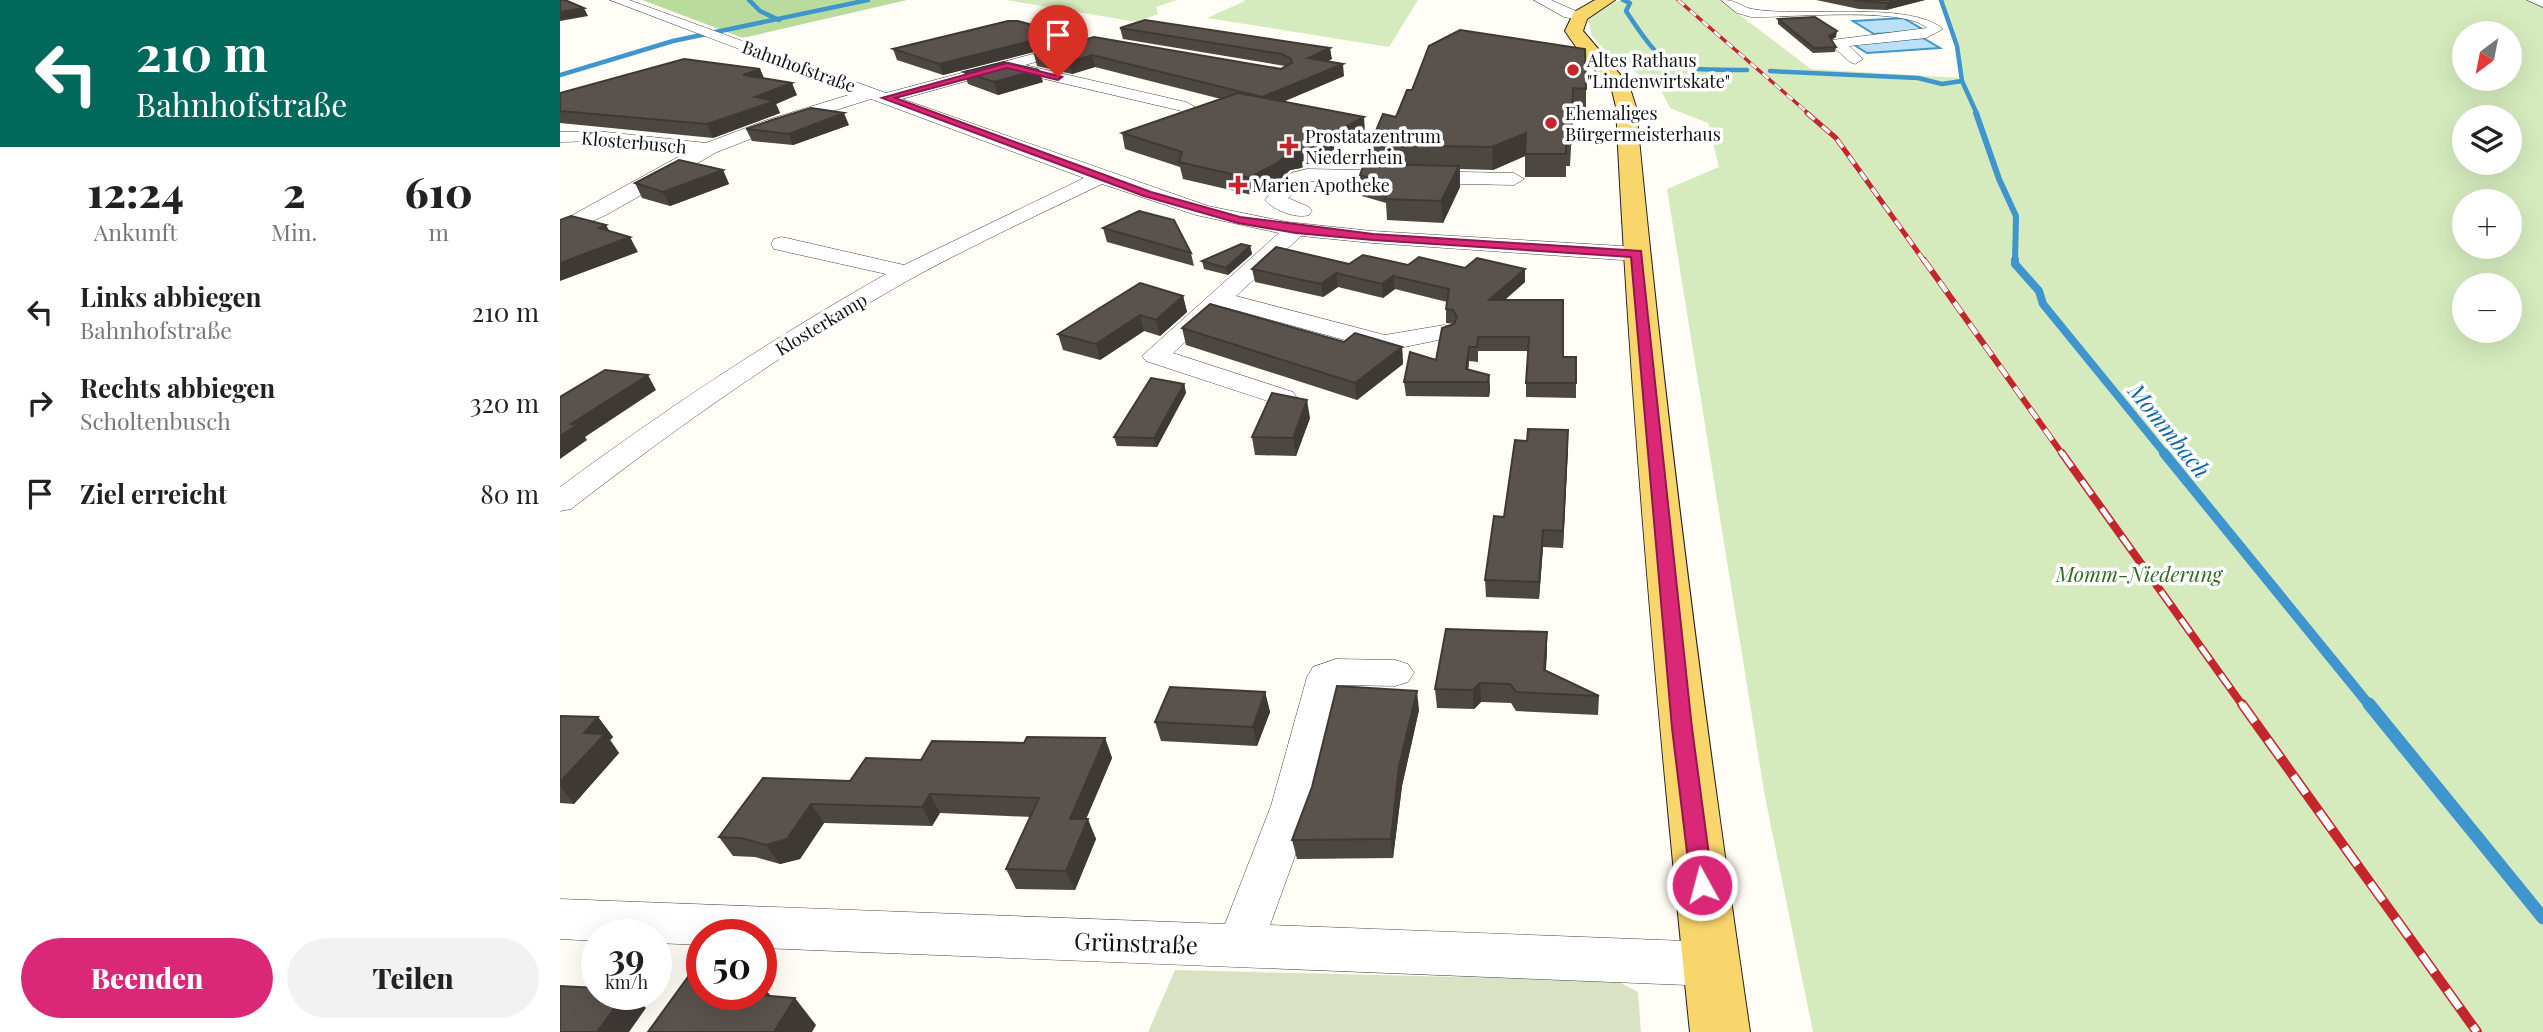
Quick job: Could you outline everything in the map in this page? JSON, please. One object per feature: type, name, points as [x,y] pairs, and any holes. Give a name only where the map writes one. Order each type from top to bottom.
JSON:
[{"type":"main road","points":[[1607,0],[1580,16],[1574,31],[1622,89],[1626,107],[1637,254],[1682,728],[1720,1032]]},
{"type":"street","name":"Bahnhofstraße","points":[[617,0],[1101,177],[1203,211],[1299,220],[1373,237],[1637,254]]},
{"type":"street","points":[[1541,0],[1569,14],[1580,16]]},
{"type":"street","points":[[1728,0],[1749,13],[1891,2],[1926,13],[1934,22],[1936,29],[1926,34],[1837,43],[1855,59]]},
{"type":"street","points":[[2534,0],[2543,3]]},
{"type":"street","points":[[560,230],[618,202],[709,149],[772,124],[1087,44]]},
{"type":"street","points":[[1007,66],[1186,107]]},
{"type":"street","name":"Klosterbusch","points":[[560,137],[597,136],[709,149]]},
{"type":"street","name":"Klosterkamp","points":[[560,502],[618,458],[788,342],[906,272],[1101,177]]},
{"type":"street","points":[[1283,398],[1155,356],[1299,220],[1275,200],[1298,177],[1514,179]]},
{"type":"street","points":[[782,244],[906,272]]},
{"type":"street","points":[[1218,299],[1385,342],[1444,332]]},
{"type":"street","points":[[1240,945],[1292,806],[1326,677],[1336,672],[1395,673]]},
{"type":"street","name":"Grünstraße","points":[[560,919],[1712,964]]},
{"type":"green space","points":[[642,0],[907,0],[743,38]]},
{"type":"green space","points":[[1006,0],[1177,0],[1156,7],[1158,14],[1137,22]]},
{"type":"green space","points":[[1243,0],[1418,0],[1389,47],[1207,18],[1245,1]]},
{"type":"green space","name":"Momm-Niederung","points":[[1620,0],[1720,0],[1811,69],[1961,78],[1957,43],[1938,0],[2543,0],[2543,1032],[1813,1032],[1765,797],[1667,189],[1719,167],[1708,123],[1670,108],[1661,90],[1648,89],[1636,72],[1619,65],[1592,36],[1588,19],[1597,10]]},
{"type":"green space","points":[[1175,970],[1617,981],[1638,992],[1641,1032],[1148,1032]]},
{"type":"water","points":[[1903,18],[1926,31],[1874,34],[1853,21]]},
{"type":"water","points":[[1923,38],[1940,48],[1867,53],[1851,43]]},
{"type":"building","points":[[560,0],[565,0],[584,8],[560,12]]},
{"type":"building","points":[[1853,0],[1898,0],[1887,3]]},
{"type":"building","points":[[1815,17],[1837,31],[1829,36],[1836,47],[1814,48],[1778,19]]},
{"type":"building","points":[[1145,20],[1330,48],[1308,58],[1343,64],[1262,97],[1092,55],[1069,62],[1034,54],[1094,37],[1281,69],[1292,63],[1291,59],[1282,54],[1120,28]]},
{"type":"building","points":[[1008,21],[1018,21],[1062,33],[939,64],[893,49]]},
{"type":"building","points":[[1460,30],[1585,49],[1586,89],[1573,88],[1571,144],[1566,144],[1566,154],[1525,154],[1526,133],[1492,147],[1370,145],[1383,114],[1396,117],[1407,90],[1412,90],[1429,46]]},
{"type":"building","points":[[684,59],[760,69],[743,75],[792,83],[755,97],[775,101],[707,124],[560,111],[560,93]]},
{"type":"building","points":[[1004,62],[1039,70],[994,82],[964,72]]},
{"type":"building","points":[[1238,93],[1364,117],[1299,152],[1288,154],[1249,178],[1179,162],[1182,152],[1122,133]]},
{"type":"building","points":[[811,108],[844,113],[789,134],[746,129],[772,120]]},
{"type":"building","points":[[679,160],[723,170],[663,192],[635,183]]},
{"type":"building","points":[[1364,164],[1459,166],[1441,201],[1385,199],[1392,185],[1360,175]]},
{"type":"building","points":[[1139,211],[1174,220],[1191,253],[1103,228]]},
{"type":"building","points":[[571,216],[606,225],[599,228],[630,237],[560,263],[560,220]]},
{"type":"building","points":[[1241,244],[1250,246],[1226,268],[1202,261]]},
{"type":"building","points":[[1276,247],[1349,264],[1363,255],[1408,265],[1419,257],[1465,268],[1477,258],[1525,269],[1489,300],[1563,300],[1563,357],[1576,357],[1576,383],[1526,383],[1529,337],[1478,337],[1477,347],[1469,347],[1466,369],[1489,375],[1488,382],[1404,382],[1410,352],[1436,360],[1442,328],[1454,324],[1457,317],[1453,310],[1446,309],[1449,289],[1393,276],[1382,284],[1336,273],[1321,284],[1252,269]]},
{"type":"building","points":[[1140,283],[1183,296],[1156,320],[1140,315],[1096,344],[1058,334]]},
{"type":"building","points":[[1210,304],[1344,342],[1355,333],[1402,347],[1355,383],[1182,328]]},
{"type":"building","points":[[605,370],[648,375],[571,424],[577,425],[560,436],[560,397]]},
{"type":"building","points":[[1151,378],[1184,384],[1154,438],[1114,437]]},
{"type":"building","points":[[1272,393],[1307,400],[1293,438],[1252,437]]},
{"type":"building","points":[[1528,429],[1568,430],[1563,531],[1543,530],[1539,582],[1485,580],[1494,516],[1504,517],[1515,440],[1527,441]]},
{"type":"building","points":[[1446,629],[1547,632],[1544,670],[1599,696],[1516,692],[1510,684],[1480,683],[1473,690],[1435,689]]},
{"type":"building","points":[[1337,686],[1417,691],[1399,766],[1391,839],[1292,840],[1312,787]]},
{"type":"building","points":[[1170,687],[1265,692],[1253,727],[1155,722]]},
{"type":"building","points":[[560,716],[598,717],[584,733],[605,734],[560,782]]},
{"type":"building","points":[[1027,737],[1105,738],[1070,819],[1088,819],[1066,871],[1006,869],[1039,798],[930,794],[922,807],[811,804],[787,839],[766,845],[741,838],[719,837],[763,778],[850,781],[866,758],[921,760],[932,741],[1024,743]]},
{"type":"building","points":[[686,980],[686,1010],[777,1010],[777,996],[795,998],[774,1032],[648,1032],[664,1010],[672,1010],[672,999]]},
{"type":"building","points":[[560,986],[581,987],[581,1010],[613,1010],[597,1032],[560,1032]]},
{"type":"waterway","points":[[749,0],[760,11],[777,19]]},
{"type":"waterway","points":[[777,19],[868,0]]},
{"type":"waterway","name":"Mommbach","points":[[1623,0],[1630,3],[1626,11],[1641,33],[1664,59],[1674,65],[1687,68],[1747,70]]},
{"type":"waterway","points":[[1941,0],[1957,46],[1962,81]]},
{"type":"waterway","points":[[560,75],[673,41],[777,19]]},
{"type":"waterway","name":"Mommbach","points":[[1770,71],[1918,78],[1942,84],[1962,81]]},
{"type":"waterway","name":"Mommbach","points":[[1962,81],[1977,114]]},
{"type":"waterway","name":"Mommbach","points":[[1976,113],[1999,179],[2016,216],[2015,262]]},
{"type":"waterway","name":"Mommbach","points":[[2015,262],[2039,291],[2043,304],[2166,455]]},
{"type":"waterway","name":"Mommbach","points":[[2164,453],[2370,706]]},
{"type":"waterway","name":"Mommbach","points":[[2369,704],[2543,918]]},
{"type":"railway","points":[[1678,0],[1809,114]]},
{"type":"railway","points":[[1807,113],[1836,138],[1925,262]]},
{"type":"railway","points":[[1924,260],[2063,455]]},
{"type":"railway","points":[[2062,453],[2243,706]]},
{"type":"railway","points":[[2242,704],[2477,1032]]},
{"type":"place","name":"Altes Rathaus \"Lindenwirtskate\"","points":[[1573,70]]},
{"type":"place","name":"Ehemaliges Bürgermeisterhaus","points":[[1551,123]]},
{"type":"place","name":"Prostatazentrum Niederrhein","points":[[1289,146]]},
{"type":"place","name":"Marien Apotheke","points":[[1238,185]]},
{"type":"route","points":[[1058,77],[1007,66],[886,98],[1147,194],[1238,220],[1373,237],[1637,254],[1682,728],[1702,885]]}]
